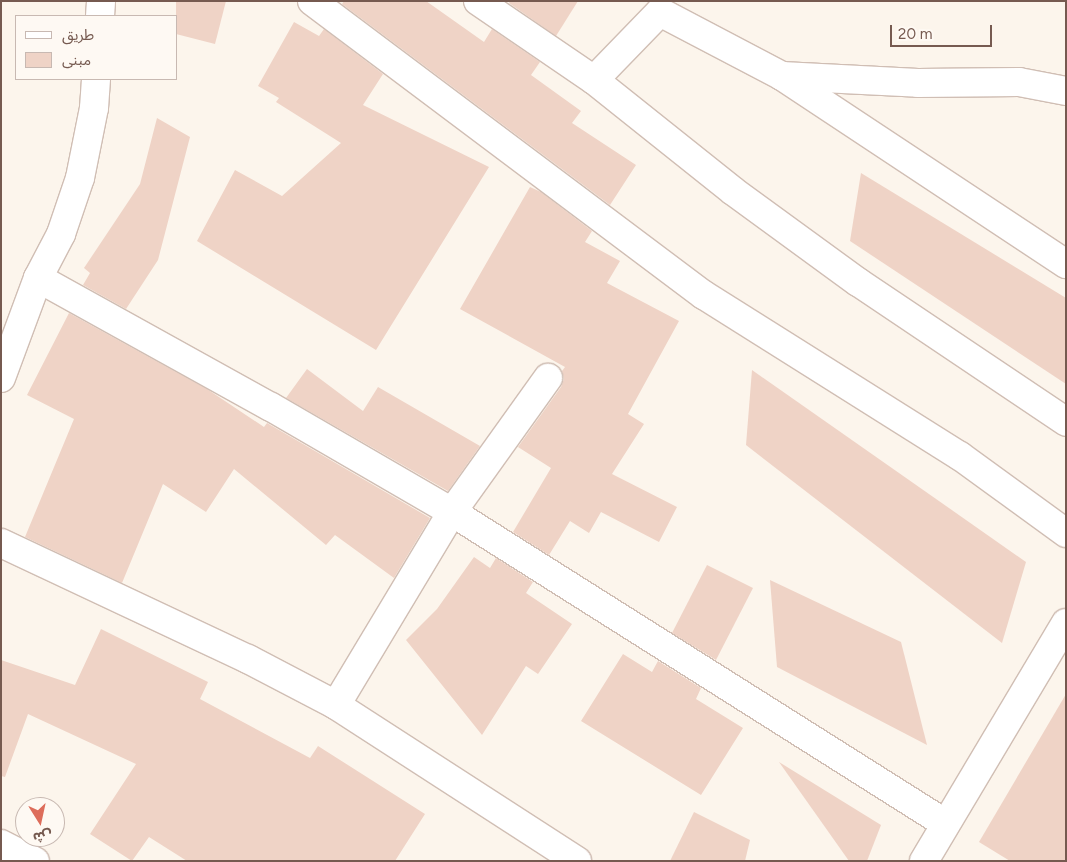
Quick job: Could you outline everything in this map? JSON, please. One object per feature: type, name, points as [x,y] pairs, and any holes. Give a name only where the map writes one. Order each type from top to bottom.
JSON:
[{"type":"street","points":[[100,15],[101,1]]},
{"type":"street","points":[[312,1],[704,295],[960,456],[1066,533]]},
{"type":"street","points":[[478,1],[594,80],[732,191],[858,282],[1066,422]]},
{"type":"street","points":[[594,80],[660,12],[782,76],[1066,264]]},
{"type":"street","points":[[782,76],[918,83],[1019,82],[1066,91]]},
{"type":"street","points":[[1,378],[38,278],[61,234],[80,178],[94,108],[96,80]]},
{"type":"street","points":[[38,278],[271,407],[452,512],[946,824]]},
{"type":"street","points":[[336,705],[452,512],[548,378]]},
{"type":"street","points":[[1,542],[239,655],[336,705],[577,861]]},
{"type":"street","points":[[924,861],[1066,623]]},
{"type":"street","points":[[1,844],[35,861]]},
{"type":"building","points":[[176,1],[226,1],[215,44],[178,35],[178,15],[176,15]]},
{"type":"building","points":[[344,1],[426,1],[484,42],[492,29],[540,62],[531,75],[581,111],[572,123],[636,165],[610,205],[342,4]]},
{"type":"building","points":[[510,1],[578,1],[556,36],[509,3]]},
{"type":"building","points":[[294,22],[319,36],[324,29],[383,74],[363,105],[489,167],[376,350],[197,241],[235,170],[282,196],[341,143],[276,102],[279,98],[258,86]]},
{"type":"building","points":[[157,118],[190,137],[158,260],[126,309],[83,285],[90,273],[84,268],[140,184]]},
{"type":"building","points":[[861,173],[1066,298],[1066,384],[850,241]]},
{"type":"building","points":[[530,187],[541,192],[592,231],[585,242],[620,261],[607,283],[679,321],[628,414],[644,424],[612,474],[677,507],[659,542],[601,512],[589,533],[570,521],[549,555],[513,532],[551,468],[518,447],[561,387],[564,379],[562,371],[565,367],[460,309]]},
{"type":"building","points":[[69,313],[207,389],[264,427],[267,423],[430,518],[394,578],[335,535],[326,545],[234,469],[206,512],[163,484],[122,583],[25,537],[74,419],[27,395]]},
{"type":"building","points":[[307,369],[363,411],[378,387],[480,446],[448,491],[286,398]]},
{"type":"building","points":[[752,370],[1026,562],[1002,643],[746,445]]},
{"type":"building","points":[[474,557],[490,568],[496,558],[533,582],[526,593],[572,624],[538,674],[526,666],[482,735],[406,640],[437,609]]},
{"type":"building","points":[[707,565],[753,588],[716,660],[672,633]]},
{"type":"building","points":[[770,580],[901,642],[927,745],[777,667]]},
{"type":"building","points":[[101,629],[208,682],[200,699],[310,758],[318,746],[425,814],[395,861],[187,861],[149,837],[132,861],[90,834],[136,764],[28,714],[5,777],[1,776],[1,660],[75,685]]},
{"type":"building","points":[[623,654],[652,672],[658,661],[701,688],[696,699],[743,728],[701,795],[581,721]]},
{"type":"building","points":[[1066,694],[1066,861],[1010,861],[979,842]]},
{"type":"building","points":[[779,762],[881,825],[867,861],[849,861]]},
{"type":"building","points":[[694,812],[750,840],[745,861],[670,861]]}]
